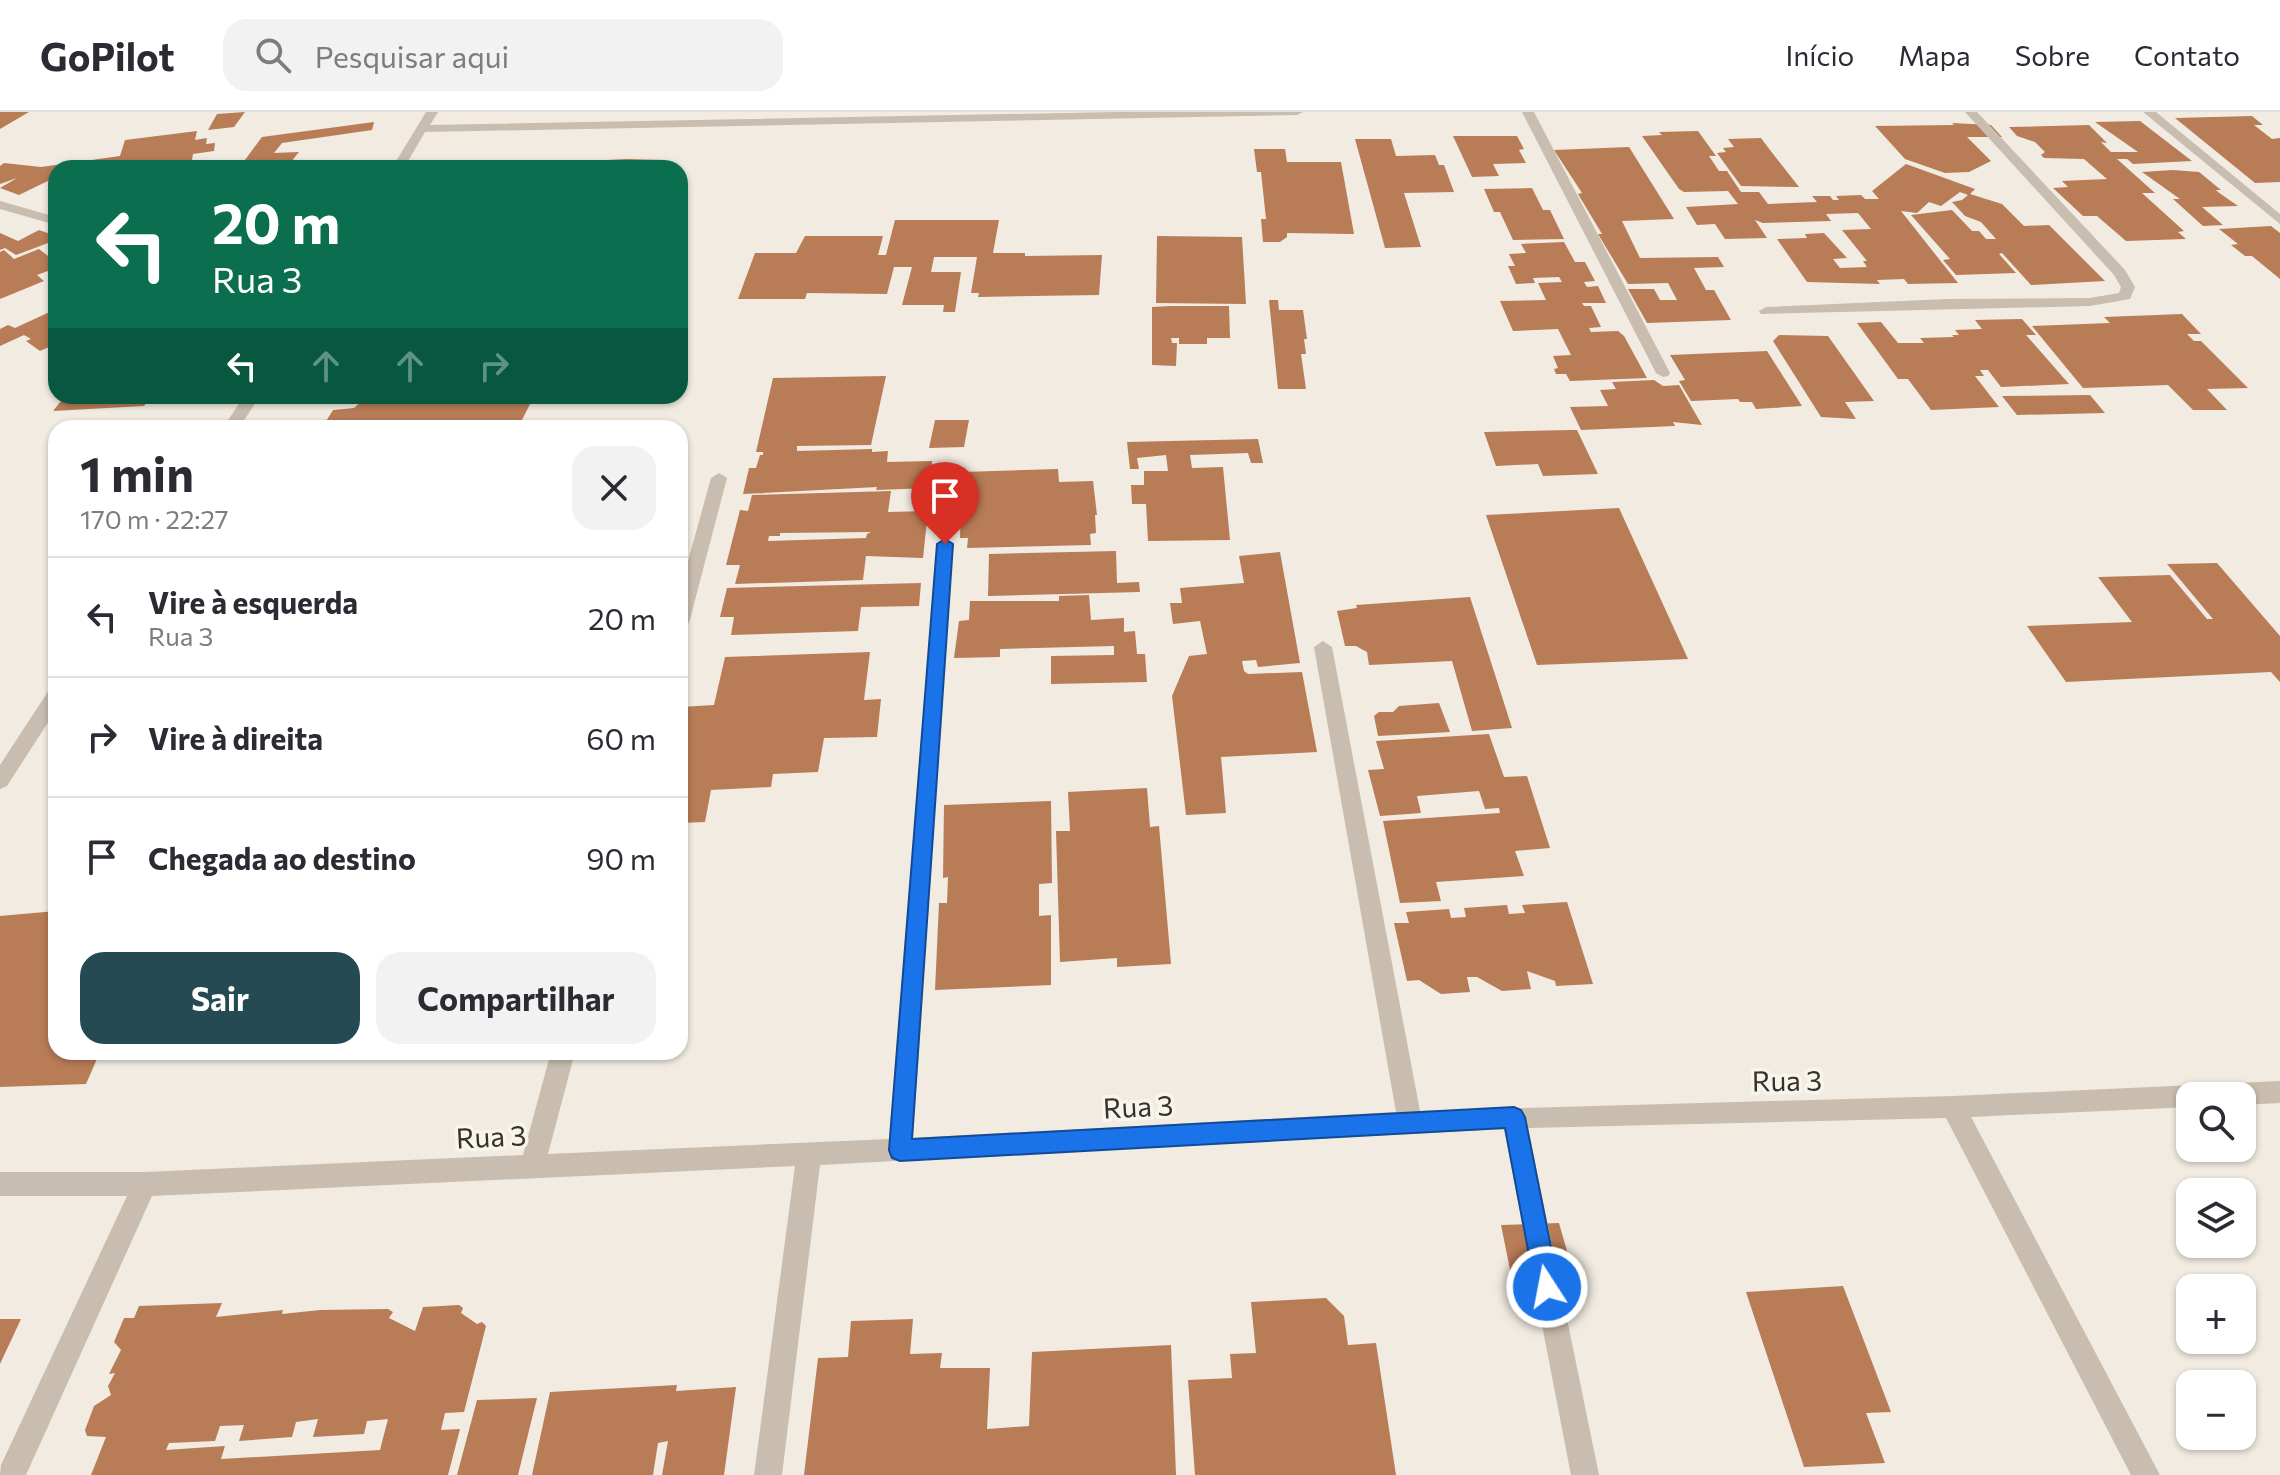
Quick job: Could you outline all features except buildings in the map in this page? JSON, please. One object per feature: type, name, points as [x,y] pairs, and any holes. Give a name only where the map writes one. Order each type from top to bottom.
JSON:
[{"type":"street","points":[[403,160],[432,112]]},
{"type":"street","points":[[422,129],[1297,112]]},
{"type":"street","points":[[1528,112],[1663,373]]},
{"type":"street","points":[[1766,311],[1947,303],[2078,302],[2125,296],[2128,287],[2120,273],[1971,112]]},
{"type":"street","points":[[2149,112],[2280,220]]},
{"type":"street","points":[[0,205],[48,219]]},
{"type":"street","points":[[688,593],[719,478]]},
{"type":"street","points":[[900,1150],[945,544]]},
{"type":"street","points":[[1323,647],[1410,1123]]},
{"type":"street","points":[[0,781],[48,707]]},
{"type":"street","points":[[533,1164],[561,1060]]},
{"type":"street","name":"Rua 3","points":[[0,1184],[145,1184],[533,1164],[809,1155],[1514,1117],[1953,1107],[2280,1092]]},
{"type":"street","points":[[1953,1107],[2146,1475]]},
{"type":"street","points":[[1514,1117],[1585,1475]]},
{"type":"street","points":[[768,1475],[809,1155]]},
{"type":"street","points":[[11,1475],[145,1184]]},
{"type":"route","points":[[945,544],[900,1150],[1514,1117],[1547,1287]]}]
